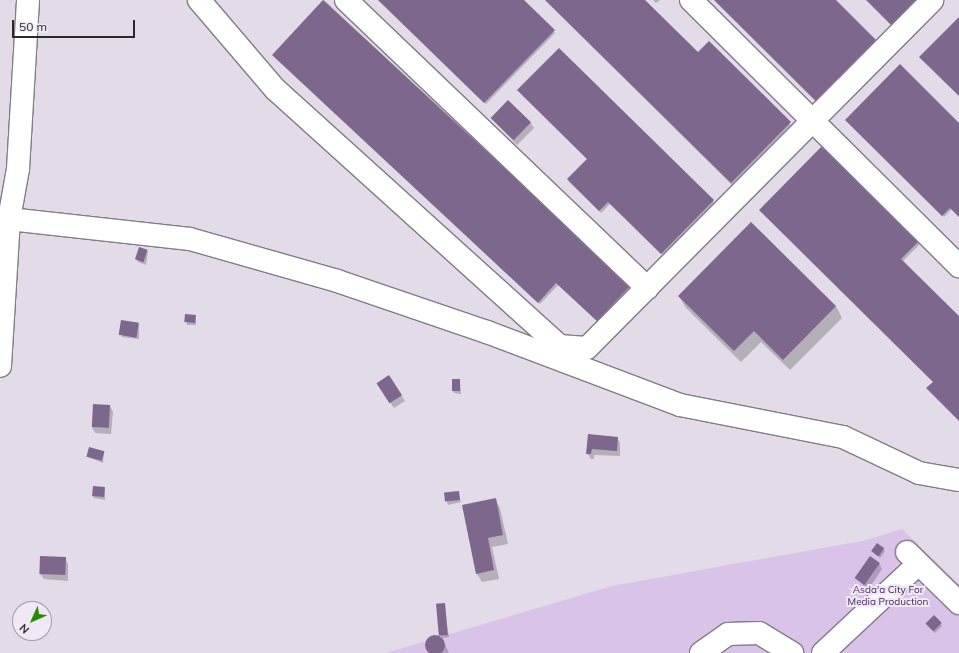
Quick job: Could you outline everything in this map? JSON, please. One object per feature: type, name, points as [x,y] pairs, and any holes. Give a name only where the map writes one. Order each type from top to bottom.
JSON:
[{"type":"street","points":[[0,366],[3,217],[18,169],[28,0]]},
{"type":"street","points":[[199,0],[275,90],[559,346],[587,348],[932,0]]},
{"type":"street","points":[[346,0],[647,288]]},
{"type":"street","points":[[691,0],[959,266]]},
{"type":"street","points":[[3,217],[190,239],[337,281],[486,332],[680,405],[843,437],[919,473],[959,480]]},
{"type":"street","points":[[823,653],[912,558],[959,603]]},
{"type":"street","points":[[701,653],[728,634],[760,633],[792,653]]},
{"type":"green space","name":"Asda'a City For Media Production","points":[[902,529],[959,584],[959,653],[386,653],[612,586],[867,540]]},
{"type":"building","points":[[323,0],[631,285],[597,321],[556,283],[538,303],[272,55]]},
{"type":"building","points":[[378,0],[524,0],[555,30],[484,103]]},
{"type":"building","points":[[545,0],[645,0],[698,52],[709,41],[791,122],[731,183]]},
{"type":"building","points":[[714,0],[836,0],[876,40],[816,101]]},
{"type":"building","points":[[866,0],[919,0],[893,27]]},
{"type":"building","points":[[959,17],[959,96],[919,57]]},
{"type":"building","points":[[559,48],[714,200],[661,254],[608,202],[599,211],[567,179],[587,159],[517,90]]},
{"type":"building","points":[[900,64],[959,123],[959,217],[950,208],[942,216],[845,120]]},
{"type":"building","points":[[508,100],[531,122],[514,140],[491,118]]},
{"type":"building","points":[[825,143],[921,239],[901,259],[959,316],[959,421],[926,388],[933,382],[759,210]]},
{"type":"building","points":[[751,222],[836,306],[783,360],[754,331],[734,351],[678,296]]},
{"type":"building","points":[[139,247],[148,250],[144,262],[135,259]]},
{"type":"building","points":[[185,314],[196,315],[195,323],[184,322]]},
{"type":"building","points":[[121,320],[139,323],[136,338],[119,335]]},
{"type":"building","points":[[389,375],[402,395],[389,403],[376,383]]},
{"type":"building","points":[[452,379],[460,379],[460,391],[452,391]]},
{"type":"building","points":[[93,404],[110,405],[109,428],[92,427]]},
{"type":"building","points":[[588,434],[618,437],[617,451],[592,449],[591,454],[586,454]]},
{"type":"building","points":[[89,447],[104,451],[102,461],[86,457]]},
{"type":"building","points":[[93,486],[105,487],[104,497],[92,496]]},
{"type":"building","points":[[459,491],[460,500],[445,502],[444,493]]},
{"type":"building","points":[[496,498],[503,535],[488,538],[494,570],[476,574],[462,505]]},
{"type":"building","points":[[877,543],[884,548],[878,556],[871,551]]},
{"type":"building","points":[[40,556],[66,557],[65,575],[39,574]]},
{"type":"building","points":[[870,556],[880,563],[864,585],[855,578]]},
{"type":"building","points":[[445,603],[448,635],[439,636],[436,604]]},
{"type":"building","points":[[934,615],[942,623],[933,631],[926,623]]},
{"type":"building","points":[[435,635],[442,638],[445,645],[442,652],[435,655],[428,652],[425,645],[428,638]]}]
